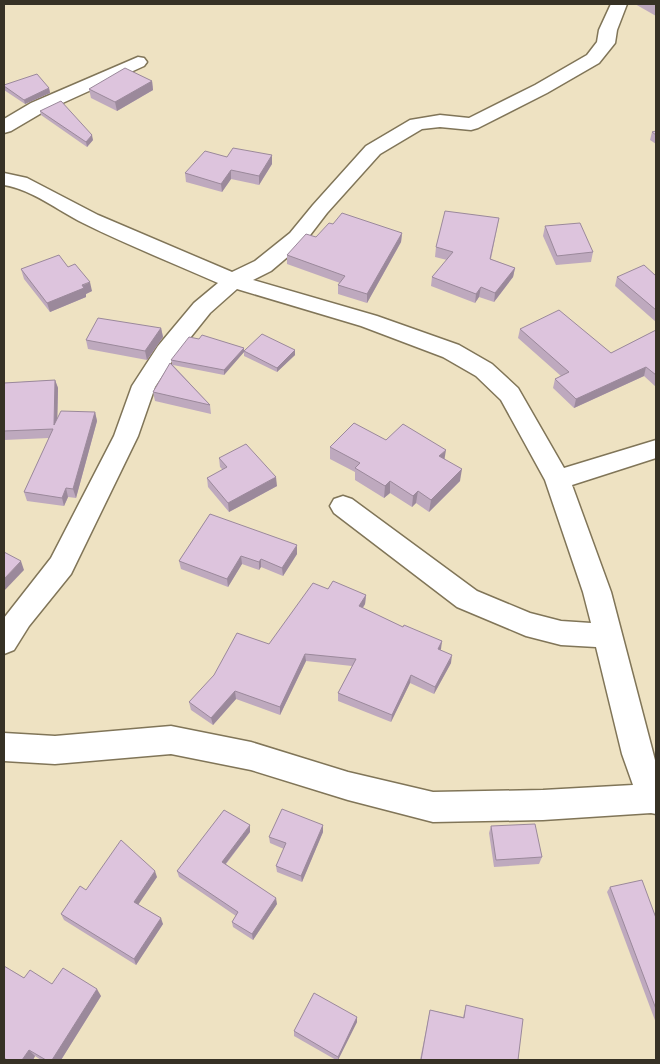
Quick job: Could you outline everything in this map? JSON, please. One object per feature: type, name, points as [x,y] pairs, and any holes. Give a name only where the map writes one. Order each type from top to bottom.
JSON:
[{"type":"street","points":[[4,642],[20,618],[61,566],[126,436],[144,386],[166,352],[202,308],[233,281],[263,266],[297,238],[320,208],[373,150],[417,124],[440,121],[471,124],[541,89],[593,59],[606,43],[608,30],[619,4]]},
{"type":"street","points":[[4,127],[38,107],[138,62]]},
{"type":"street","points":[[4,179],[20,182],[91,218],[233,281],[369,321],[451,351],[484,370],[510,394],[558,480],[597,592],[637,754],[655,799],[543,805],[433,806],[348,786],[251,756],[171,740],[55,750],[4,747]]},
{"type":"street","points":[[558,480],[656,449]]},
{"type":"street","points":[[343,506],[467,598],[526,624],[562,632],[607,636]]},
{"type":"building","points":[[125,68],[152,81],[115,102],[89,89]]},
{"type":"building","points":[[37,74],[49,88],[24,100],[4,86],[4,85]]},
{"type":"building","points":[[61,101],[92,135],[86,142],[40,111]]},
{"type":"building","points":[[233,148],[272,155],[259,176],[231,170],[221,184],[185,173],[205,151],[227,157]]},
{"type":"building","points":[[445,211],[499,218],[490,259],[515,268],[495,293],[481,287],[476,294],[432,277],[453,252],[436,247]]},
{"type":"building","points":[[342,213],[402,233],[367,294],[338,285],[345,276],[287,255],[306,234],[316,237],[329,223],[333,224]]},
{"type":"building","points":[[580,223],[593,252],[557,256],[545,226]]},
{"type":"building","points":[[59,255],[68,267],[75,264],[90,282],[82,285],[84,288],[47,303],[21,269]]},
{"type":"building","points":[[644,265],[656,276],[656,310],[617,277]]},
{"type":"building","points":[[559,310],[611,353],[656,330],[656,375],[646,367],[576,399],[555,379],[569,372],[520,329]]},
{"type":"building","points":[[98,318],[161,328],[145,351],[86,340]]},
{"type":"building","points":[[262,334],[295,350],[277,368],[244,351]]},
{"type":"building","points":[[202,335],[244,348],[224,370],[171,360],[189,337],[199,339]]},
{"type":"building","points":[[170,363],[210,405],[153,392]]},
{"type":"building","points":[[55,380],[54,425],[61,411],[95,412],[73,489],[66,488],[62,498],[24,492],[53,429],[4,431],[4,383]]},
{"type":"building","points":[[354,423],[386,440],[403,424],[446,450],[439,456],[462,469],[431,500],[418,491],[413,496],[390,481],[385,486],[355,468],[360,463],[330,447]]},
{"type":"building","points":[[246,444],[276,477],[228,503],[207,478],[227,467],[219,458]]},
{"type":"building","points":[[210,514],[297,545],[282,568],[261,559],[259,562],[241,556],[227,579],[179,561]]},
{"type":"building","points":[[4,552],[21,561],[4,579]]},
{"type":"building","points":[[333,581],[366,595],[359,606],[403,627],[404,625],[442,641],[438,649],[452,655],[435,687],[411,675],[392,715],[338,693],[356,659],[305,654],[280,707],[235,691],[211,718],[189,702],[214,675],[237,633],[269,644],[313,583],[328,589]]},
{"type":"building","points":[[282,809],[323,825],[301,876],[276,866],[286,843],[269,837]]},
{"type":"building","points":[[224,810],[250,825],[222,862],[276,898],[252,934],[232,922],[238,912],[177,871]]},
{"type":"building","points":[[535,824],[542,857],[496,860],[491,826]]},
{"type":"building","points":[[121,840],[155,871],[134,902],[161,918],[134,959],[61,914],[80,886],[86,890]]},
{"type":"building","points":[[642,880],[656,918],[656,1009],[610,887]]},
{"type":"building","points":[[4,966],[24,978],[30,970],[52,984],[63,968],[97,989],[52,1060],[46,1060],[29,1050],[22,1060],[7,1060],[4,1058]]},
{"type":"building","points":[[314,993],[357,1017],[338,1057],[294,1031]]},
{"type":"building","points":[[466,1005],[523,1019],[518,1060],[421,1060],[430,1010],[464,1018]]}]
